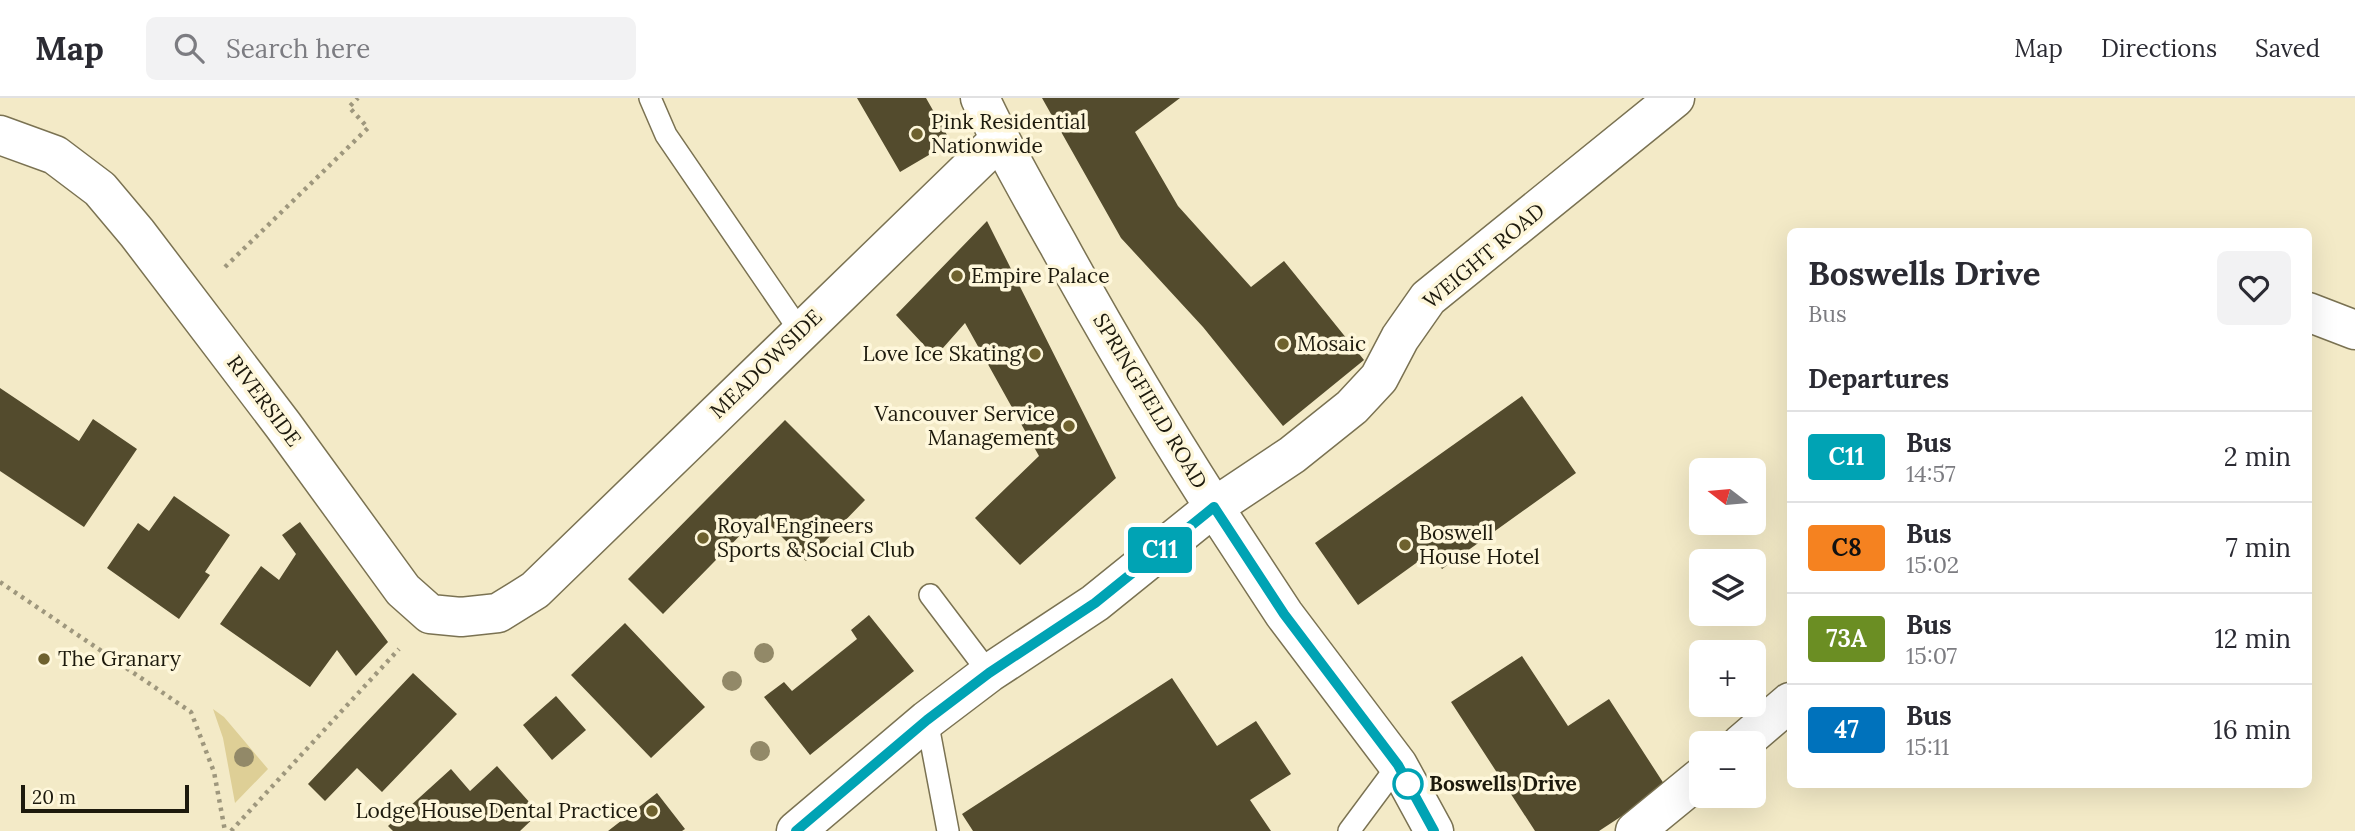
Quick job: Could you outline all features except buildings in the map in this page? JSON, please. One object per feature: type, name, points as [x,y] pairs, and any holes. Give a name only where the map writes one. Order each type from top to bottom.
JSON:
[{"type":"street","name":"SPRINGFIELD ROAD","points":[[980,98],[999,140],[1154,413],[1284,614],[1398,765],[1434,831]]},
{"type":"street","name":"WEIGHT ROAD","points":[[796,831],[927,720],[989,673],[1095,603],[1214,507],[1292,455],[1352,407],[1379,378],[1400,338],[1428,298],[1675,98]]},
{"type":"street","name":"RIVERSIDE","points":[[0,135],[55,155],[100,189],[283,425],[403,590],[430,614]]},
{"type":"street","name":"MEADOWSIDE","points":[[430,614],[461,617],[498,613],[535,590],[999,140]]},
{"type":"street","points":[[2312,314],[2355,330]]},
{"type":"street","points":[[1756,731],[1787,705]]},
{"type":"street","points":[[1635,831],[1689,787]]},
{"type":"lane","points":[[650,98],[666,135],[800,331]]},
{"type":"lane","points":[[930,595],[989,673]]},
{"type":"lane","points":[[927,720],[948,831]]},
{"type":"lane","points":[[1349,831],[1398,765]]},
{"type":"path","points":[[189,302],[368,128],[349,107],[358,98]]},
{"type":"path","points":[[0,582],[191,712],[214,772],[225,831]]},
{"type":"path","points":[[231,831],[430,614]]},
{"type":"shaded area","points":[[213,709],[224,717],[268,769],[235,803],[223,738]]},
{"type":"bus line","name":"C11","points":[[796,831],[927,720],[989,673],[1095,603],[1214,507],[1284,614],[1398,765],[1434,831]]},
{"type":"place","name":"Pink Residential Nationwide","points":[[917,134]]},
{"type":"place","name":"Empire Palace","points":[[957,276]]},
{"type":"place","name":"Mosaic","points":[[1283,344]]},
{"type":"place","name":"Love Ice Skating","points":[[1035,354]]},
{"type":"place","name":"Vancouver Service Management","points":[[1069,426]]},
{"type":"place","name":"Royal Engineers Sports & Social Club","points":[[703,538]]},
{"type":"place","name":"Boswell House Hotel","points":[[1405,545]]},
{"type":"place","name":"The Granary","points":[[44,659]]},
{"type":"place","name":"Boswells Drive","points":[[1408,784]]},
{"type":"place","name":"Lodge House Dental Practice","points":[[652,811]]}]
